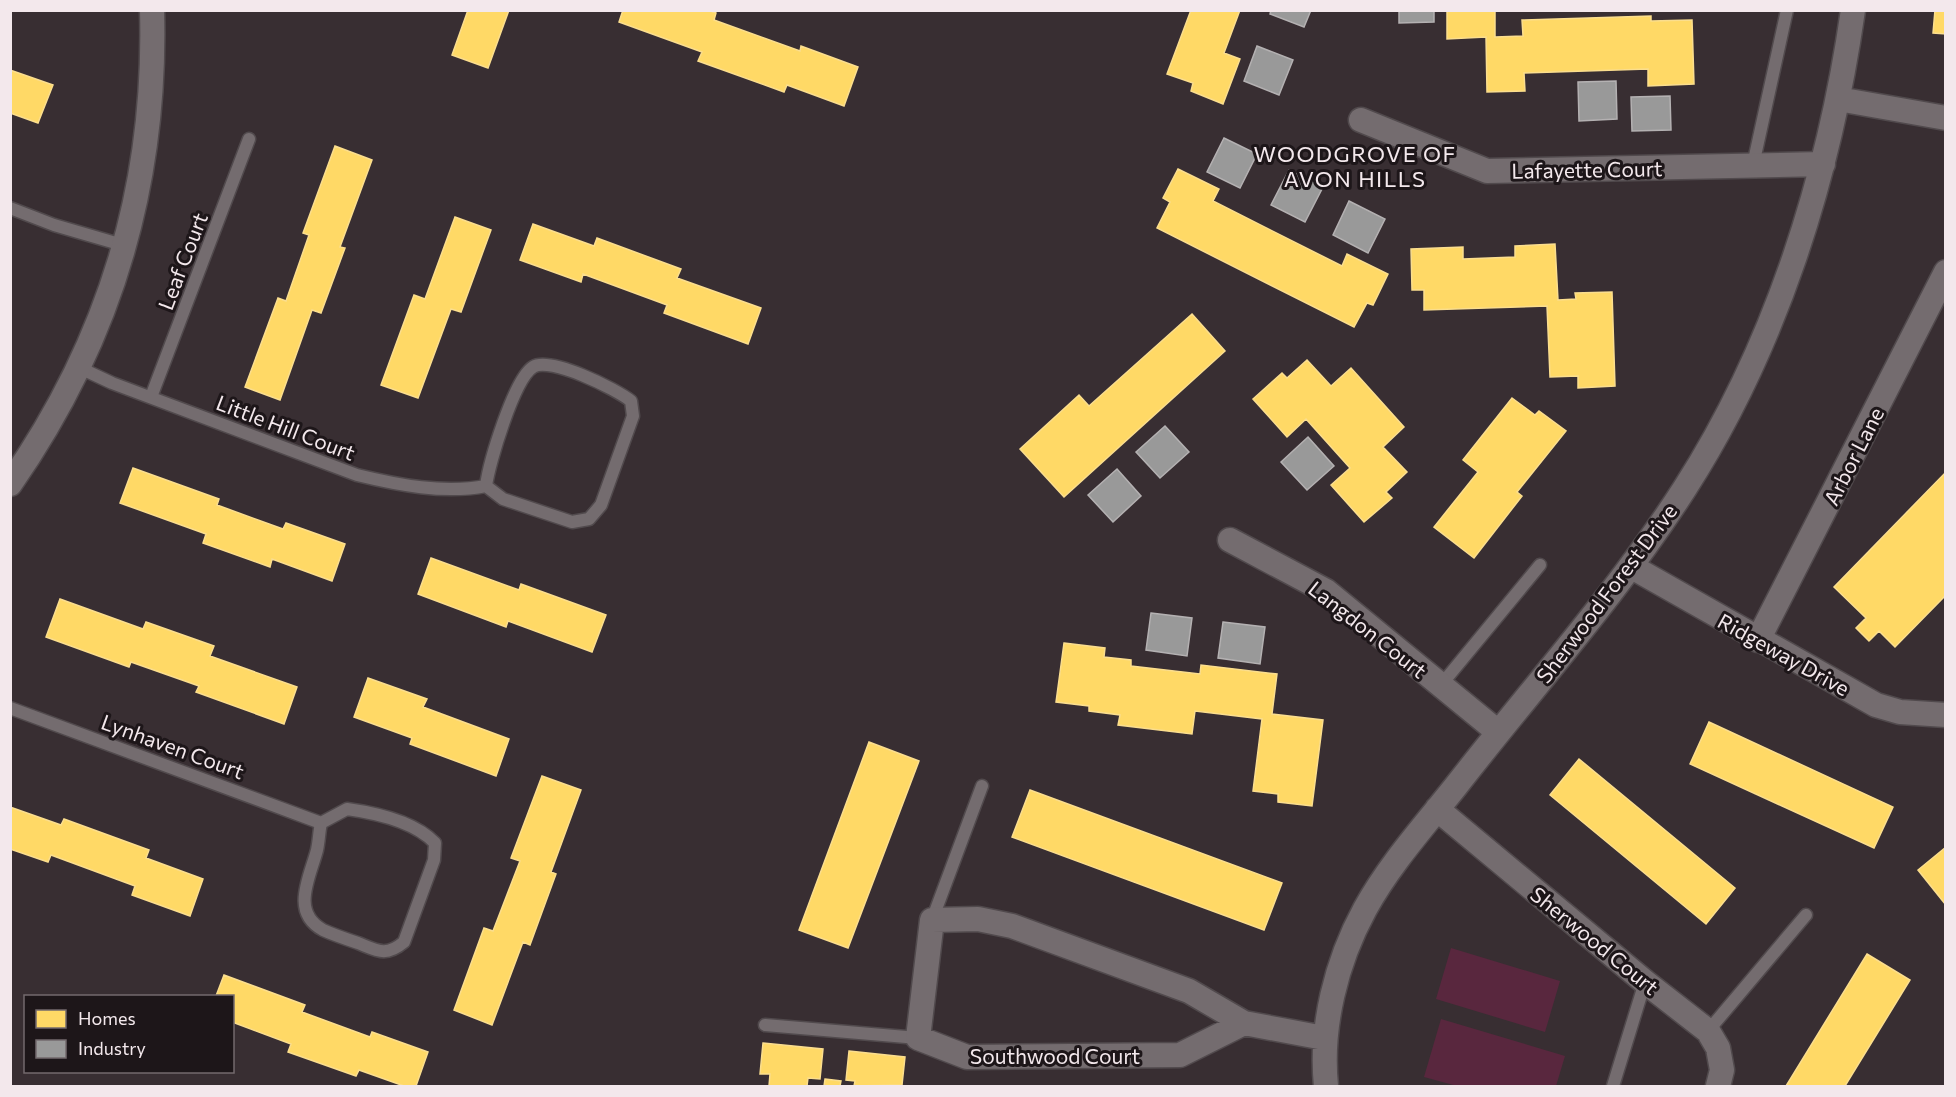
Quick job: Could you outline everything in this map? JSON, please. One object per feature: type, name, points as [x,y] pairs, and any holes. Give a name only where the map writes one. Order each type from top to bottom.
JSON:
[{"type":"street","points":[[10,484],[56,416],[80,368],[111,292],[126,246],[139,192],[148,130],[152,81],[152,10]]},
{"type":"street","name":"Sherwood Forest Drive","points":[[1326,1086],[1324,1038],[1345,951],[1364,910],[1384,878],[1437,809],[1632,567],[1686,486],[1727,412],[1767,328],[1798,250],[1823,164],[1838,99],[1853,10]]},
{"type":"street","points":[[1838,99],[1946,118]]},
{"type":"street","name":"Lafayette Court","points":[[1361,120],[1487,171],[1823,164]]},
{"type":"street","name":"Arbor Lane","points":[[1758,640],[1946,272]]},
{"type":"street","name":"Langdon Court","points":[[1230,540],[1326,591],[1498,732]]},
{"type":"street","name":"Ridgeway Drive","points":[[1632,567],[1876,705],[1900,712],[1946,715]]},
{"type":"street","name":"Sherwood Court","points":[[1437,809],[1645,982],[1708,1031],[1718,1048],[1722,1070],[1718,1086]]},
{"type":"street","points":[[918,1038],[932,920],[978,919],[1012,926],[1189,992],[1244,1023],[1324,1038]]},
{"type":"street","name":"Southwood Court","points":[[918,1038],[967,1057],[1180,1055],[1244,1023]]},
{"type":"lane","points":[[1753,165],[1788,10]]},
{"type":"lane","name":"Leaf Court","points":[[151,397],[249,139]]},
{"type":"lane","points":[[10,208],[126,246]]},
{"type":"lane","points":[[550,364],[618,390],[631,401],[633,416],[601,505],[589,519],[572,522],[502,498],[486,486],[488,467],[521,378],[534,365],[550,364]]},
{"type":"lane","name":"Little Hill Court","points":[[80,368],[357,475],[391,483],[433,488],[470,489],[486,486]]},
{"type":"lane","points":[[1441,685],[1540,565]]},
{"type":"lane","name":"Lynhaven Court","points":[[10,708],[321,823]]},
{"type":"lane","points":[[932,920],[982,786]]},
{"type":"lane","points":[[347,809],[369,812],[425,833],[435,843],[434,860],[404,942],[394,950],[380,952],[322,929],[311,920],[304,907],[305,885],[317,849],[321,823],[347,809]]},
{"type":"lane","points":[[1708,1031],[1806,915]]},
{"type":"lane","points":[[1613,1086],[1645,982]]},
{"type":"lane","points":[[765,1025],[918,1038]]},
{"type":"shaded area","points":[[1451,948],[1560,981],[1545,1032],[1436,999]]},
{"type":"shaded area","points":[[1441,1019],[1565,1056],[1556,1086],[1457,1086],[1424,1077]]},
{"type":"building: Homes","points":[[468,10],[509,10],[488,68],[452,55]]},
{"type":"building: Homes","points":[[623,10],[708,10],[716,13],[714,20],[800,51],[801,46],[858,67],[844,106],[787,85],[784,92],[698,61],[702,52],[619,22]]},
{"type":"building: Homes","points":[[1191,10],[1240,10],[1224,53],[1240,59],[1223,104],[1191,91],[1193,83],[1167,74]]},
{"type":"building: Homes","points":[[1447,10],[1495,10],[1495,37],[1523,36],[1522,20],[1651,16],[1651,21],[1692,20],[1694,84],[1648,86],[1648,69],[1524,73],[1525,91],[1487,92],[1486,37],[1447,39]]},
{"type":"building: Homes","points":[[1935,10],[1946,10],[1946,34],[1933,33]]},
{"type":"building: Homes","points":[[10,70],[53,85],[38,123],[10,113]]},
{"type":"building: Homes","points":[[335,146],[372,160],[340,247],[345,248],[321,313],[312,310],[280,400],[245,387],[278,298],[286,301],[309,235],[303,233]]},
{"type":"building: Homes","points":[[1178,169],[1219,189],[1213,201],[1342,266],[1347,254],[1388,274],[1373,305],[1367,303],[1354,327],[1157,228],[1170,202],[1163,198]]},
{"type":"building: Homes","points":[[455,217],[491,230],[461,312],[451,309],[418,398],[381,385],[414,295],[425,299]]},
{"type":"building: Homes","points":[[533,224],[594,246],[597,238],[681,269],[677,278],[761,308],[748,344],[664,313],[667,305],[583,274],[581,282],[520,260]]},
{"type":"building: Homes","points":[[1555,244],[1558,300],[1576,299],[1575,293],[1612,292],[1615,386],[1578,388],[1578,376],[1550,377],[1547,306],[1424,310],[1424,290],[1412,290],[1411,249],[1463,247],[1463,259],[1515,257],[1515,246]]},
{"type":"building: Homes","points":[[1192,314],[1225,351],[1064,497],[1020,449],[1079,395],[1089,406]]},
{"type":"building: Homes","points":[[1307,360],[1331,386],[1351,368],[1404,427],[1383,447],[1407,472],[1386,492],[1392,498],[1364,522],[1331,485],[1350,468],[1306,419],[1287,437],[1253,399],[1282,373],[1287,378]]},
{"type":"building: Homes","points":[[1512,398],[1535,415],[1539,411],[1566,431],[1517,492],[1522,496],[1474,558],[1434,527],[1478,472],[1463,460]]},
{"type":"building: Homes","points":[[133,468],[219,499],[217,505],[283,529],[286,523],[345,544],[332,581],[272,559],[270,567],[203,543],[206,534],[120,503]]},
{"type":"building: Homes","points":[[1946,472],[1946,595],[1895,647],[1879,631],[1869,641],[1856,628],[1866,618],[1834,587]]},
{"type":"building: Homes","points":[[431,558],[519,590],[521,584],[606,615],[592,652],[508,621],[506,627],[418,594]]},
{"type":"building: Homes","points":[[60,599],[143,629],[146,622],[214,646],[210,656],[297,687],[284,724],[196,692],[199,686],[131,662],[129,667],[46,637]]},
{"type":"building: Homes","points":[[1064,643],[1105,648],[1104,657],[1131,660],[1131,666],[1200,674],[1201,665],[1277,674],[1272,714],[1323,720],[1312,806],[1278,802],[1278,794],[1253,791],[1262,719],[1195,711],[1192,734],[1118,725],[1120,715],[1089,711],[1089,706],[1056,702]]},
{"type":"building: Homes","points":[[368,678],[427,699],[423,707],[509,739],[496,776],[410,744],[412,738],[354,717]]},
{"type":"building: Homes","points":[[1709,722],[1893,807],[1874,848],[1690,764]]},
{"type":"building: Homes","points":[[869,742],[919,761],[848,948],[799,930]]},
{"type":"building: Homes","points":[[1579,759],[1735,888],[1706,924],[1550,795]]},
{"type":"building: Homes","points":[[542,776],[581,790],[551,872],[556,874],[530,945],[523,942],[492,1025],[454,1010],[484,928],[493,931],[520,861],[511,858]]},
{"type":"building: Homes","points":[[1030,790],[1282,883],[1264,930],[1012,837]]},
{"type":"building: Homes","points":[[10,807],[61,825],[64,819],[149,850],[146,858],[203,879],[190,916],[132,895],[135,886],[51,855],[48,862],[10,849]]},
{"type":"building: Homes","points":[[1946,847],[1946,905],[1918,870]]},
{"type":"building: Homes","points":[[1867,954],[1910,980],[1845,1086],[1786,1086]]},
{"type":"building: Homes","points":[[224,975],[305,1005],[302,1012],[370,1037],[372,1032],[428,1052],[416,1086],[404,1086],[359,1070],[356,1076],[288,1052],[291,1044],[234,1023],[234,995],[216,995]]},
{"type":"building: Homes","points":[[763,1043],[823,1049],[820,1079],[808,1078],[807,1086],[769,1086],[770,1074],[760,1074]]},
{"type":"building: Homes","points":[[849,1051],[905,1057],[902,1085],[854,1086],[855,1081],[846,1080]]},
{"type":"building: Homes","points":[[825,1079],[841,1081],[840,1086],[824,1086]]},
{"type":"building: Industry","points":[[1271,10],[1311,10],[1304,27],[1270,14]]},
{"type":"building: Industry","points":[[1399,10],[1434,10],[1434,22],[1399,23]]},
{"type":"building: Industry","points":[[1257,46],[1293,60],[1279,95],[1244,81]]},
{"type":"building: Industry","points":[[1616,81],[1617,119],[1579,121],[1578,82]]},
{"type":"building: Industry","points":[[1670,96],[1671,130],[1632,131],[1631,97]]},
{"type":"building: Industry","points":[[1224,138],[1257,154],[1240,188],[1207,172]]},
{"type":"building: Industry","points":[[1289,170],[1323,187],[1305,222],[1271,205]]},
{"type":"building: Industry","points":[[1349,201],[1385,219],[1368,253],[1333,235]]},
{"type":"building: Industry","points":[[1165,426],[1189,452],[1160,478],[1136,452]]},
{"type":"building: Industry","points":[[1308,437],[1334,466],[1307,490],[1281,462]]},
{"type":"building: Industry","points":[[1117,469],[1141,496],[1113,522],[1088,495]]},
{"type":"building: Industry","points":[[1151,613],[1192,618],[1187,656],[1146,650]]},
{"type":"building: Industry","points":[[1223,622],[1265,627],[1260,664],[1218,658]]},
{"type":"district","name":"WOODGROVE OF AVON HILLS","points":[[1355,166]]}]
